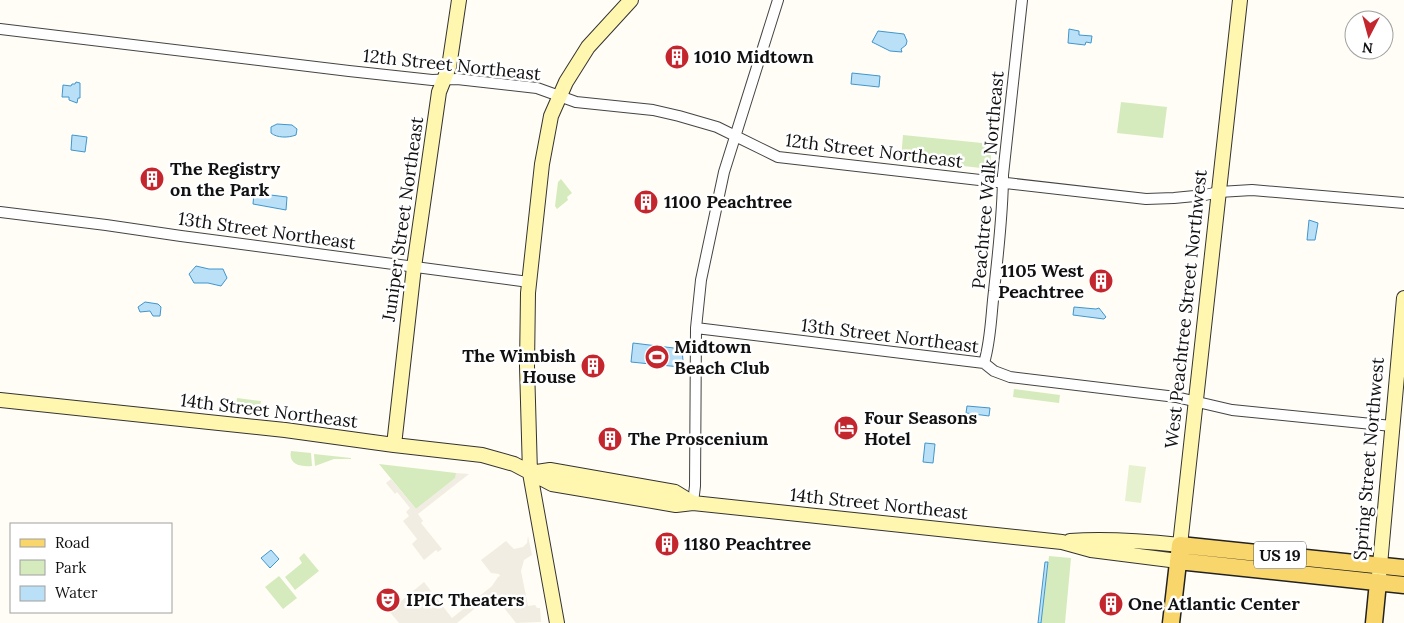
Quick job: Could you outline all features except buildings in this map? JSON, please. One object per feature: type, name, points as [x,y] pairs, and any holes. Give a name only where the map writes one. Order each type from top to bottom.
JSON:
[{"type":"main road","name":"Juniper Street Northeast","points":[[394,446],[414,267],[439,92],[449,67],[460,0]]},
{"type":"main road","points":[[557,623],[530,473],[527,366],[529,282],[542,164],[551,116],[578,62],[588,47],[631,0]]},
{"type":"main road","name":"West Peachtree Street Northwest","points":[[1171,623],[1240,0]]},
{"type":"main road","name":"Spring Street Northwest","points":[[1374,623],[1404,298]]},
{"type":"main road","name":"14th Street Northeast","points":[[0,400],[285,430],[394,446],[482,455],[508,462],[530,473],[550,470],[675,492],[693,503],[1062,542],[1091,550],[1179,553]]},
{"type":"main road","points":[[1179,553],[1379,574],[1404,585]]},
{"type":"main road","points":[[1379,574],[1404,568]]},
{"type":"street","points":[[693,503],[695,486],[696,328],[701,280],[722,178],[778,0]]},
{"type":"street","name":"Peachtree Walk Northeast","points":[[984,363],[989,336],[1004,196],[1003,183],[1022,0]]},
{"type":"street","name":"12th Street Northeast","points":[[0,29],[349,71],[432,80],[457,79],[537,88],[576,102],[666,112],[717,127],[778,157],[1146,199],[1252,190],[1404,203]]},
{"type":"street","name":"13th Street Northeast","points":[[0,212],[106,224],[181,236],[529,282]]},
{"type":"street","name":"13th Street Northeast","points":[[696,328],[984,363],[1010,377],[1176,397],[1232,410],[1392,426]]},
{"type":"green space","points":[[1121,102],[1167,107],[1163,138],[1117,133]]},
{"type":"green space","points":[[903,135],[992,144],[990,169],[901,159]]},
{"type":"green space","points":[[561,179],[572,193],[567,197],[568,200],[557,209],[555,206],[558,182]]},
{"type":"green space","points":[[1014,389],[1060,395],[1059,403],[1013,397]]},
{"type":"green space","points":[[237,398],[261,401],[259,412],[236,410]]},
{"type":"green space","points":[[291,451],[311,453],[312,466],[304,466],[293,462]]},
{"type":"green space","points":[[314,454],[351,459],[334,459],[315,466]]},
{"type":"green space","points":[[379,464],[456,473],[456,478],[416,509]]},
{"type":"green space","points":[[1129,465],[1146,467],[1141,503],[1125,501]]},
{"type":"green space","points":[[304,553],[319,571],[295,590],[285,577],[302,563],[299,558]]},
{"type":"green space","points":[[1049,556],[1071,558],[1065,623],[1041,623]]},
{"type":"green space","points":[[279,576],[297,598],[283,609],[265,587]]},
{"type":"shaded area","points":[[456,473],[469,474],[418,514],[423,521],[421,523],[442,549],[438,552],[436,550],[424,560],[412,544],[417,539],[403,521],[409,516],[406,512],[410,508],[397,492],[395,494],[386,483],[391,479],[416,509],[455,478]]},
{"type":"shaded area","points":[[528,536],[532,555],[524,560],[521,571],[528,606],[535,605],[537,608],[540,608],[541,622],[516,623],[501,604],[497,607],[490,599],[486,602],[484,601],[457,623],[399,623],[389,611],[424,582],[452,618],[492,586],[500,576],[499,574],[491,573],[481,560],[506,541],[514,549],[523,547],[527,543]]},
{"type":"water","points":[[1069,29],[1079,31],[1079,35],[1092,36],[1091,43],[1086,42],[1085,45],[1068,43]]},
{"type":"water","points":[[878,31],[904,34],[907,41],[906,45],[901,49],[902,52],[890,51],[872,42]]},
{"type":"water","points":[[852,73],[880,76],[879,87],[851,84]]},
{"type":"water","points":[[76,82],[80,83],[80,98],[78,98],[77,103],[69,100],[69,97],[62,97],[63,85],[71,86]]},
{"type":"water","points":[[277,124],[292,125],[297,129],[296,135],[283,137],[273,135],[271,127]]},
{"type":"water","points":[[72,135],[87,137],[85,152],[71,150]]},
{"type":"water","points":[[254,193],[287,197],[286,210],[253,204]]},
{"type":"water","points":[[1309,220],[1318,223],[1315,240],[1307,240]]},
{"type":"water","points":[[196,266],[209,269],[223,269],[227,278],[221,286],[208,283],[194,283],[189,274]]},
{"type":"water","points":[[145,302],[158,304],[161,307],[160,316],[153,316],[150,311],[140,312],[138,307]]},
{"type":"water","points":[[1074,307],[1099,308],[1106,317],[1104,319],[1073,315]]},
{"type":"water","name":"Midtown Beach Club","points":[[633,343],[682,349],[683,361],[681,361],[680,367],[631,362]]},
{"type":"water","points":[[967,406],[990,408],[989,416],[966,413]]},
{"type":"water","points":[[925,443],[935,444],[933,463],[923,462]]},
{"type":"water","points":[[271,550],[279,559],[270,568],[261,558]]},
{"type":"water","points":[[1045,562],[1048,562],[1041,623],[1038,623]]},
{"type":"place","name":"1010 Midtown","points":[[677,57]]},
{"type":"place","name":"The Registry on the Park","points":[[152,179]]},
{"type":"place","name":"1100 Peachtree","points":[[646,202]]},
{"type":"place","name":"1105 West Peachtree","points":[[1101,281]]},
{"type":"place","name":"Midtown Beach Club","points":[[657,357]]},
{"type":"place","name":"The Wimbish House","points":[[593,366]]},
{"type":"place","name":"Four Seasons Hotel","points":[[846,428]]},
{"type":"place","name":"The Proscenium","points":[[610,439]]},
{"type":"place","name":"1180 Peachtree","points":[[667,544]]},
{"type":"place","name":"IPIC Theaters","points":[[388,600]]},
{"type":"place","name":"One Atlantic Center","points":[[1111,604]]}]
